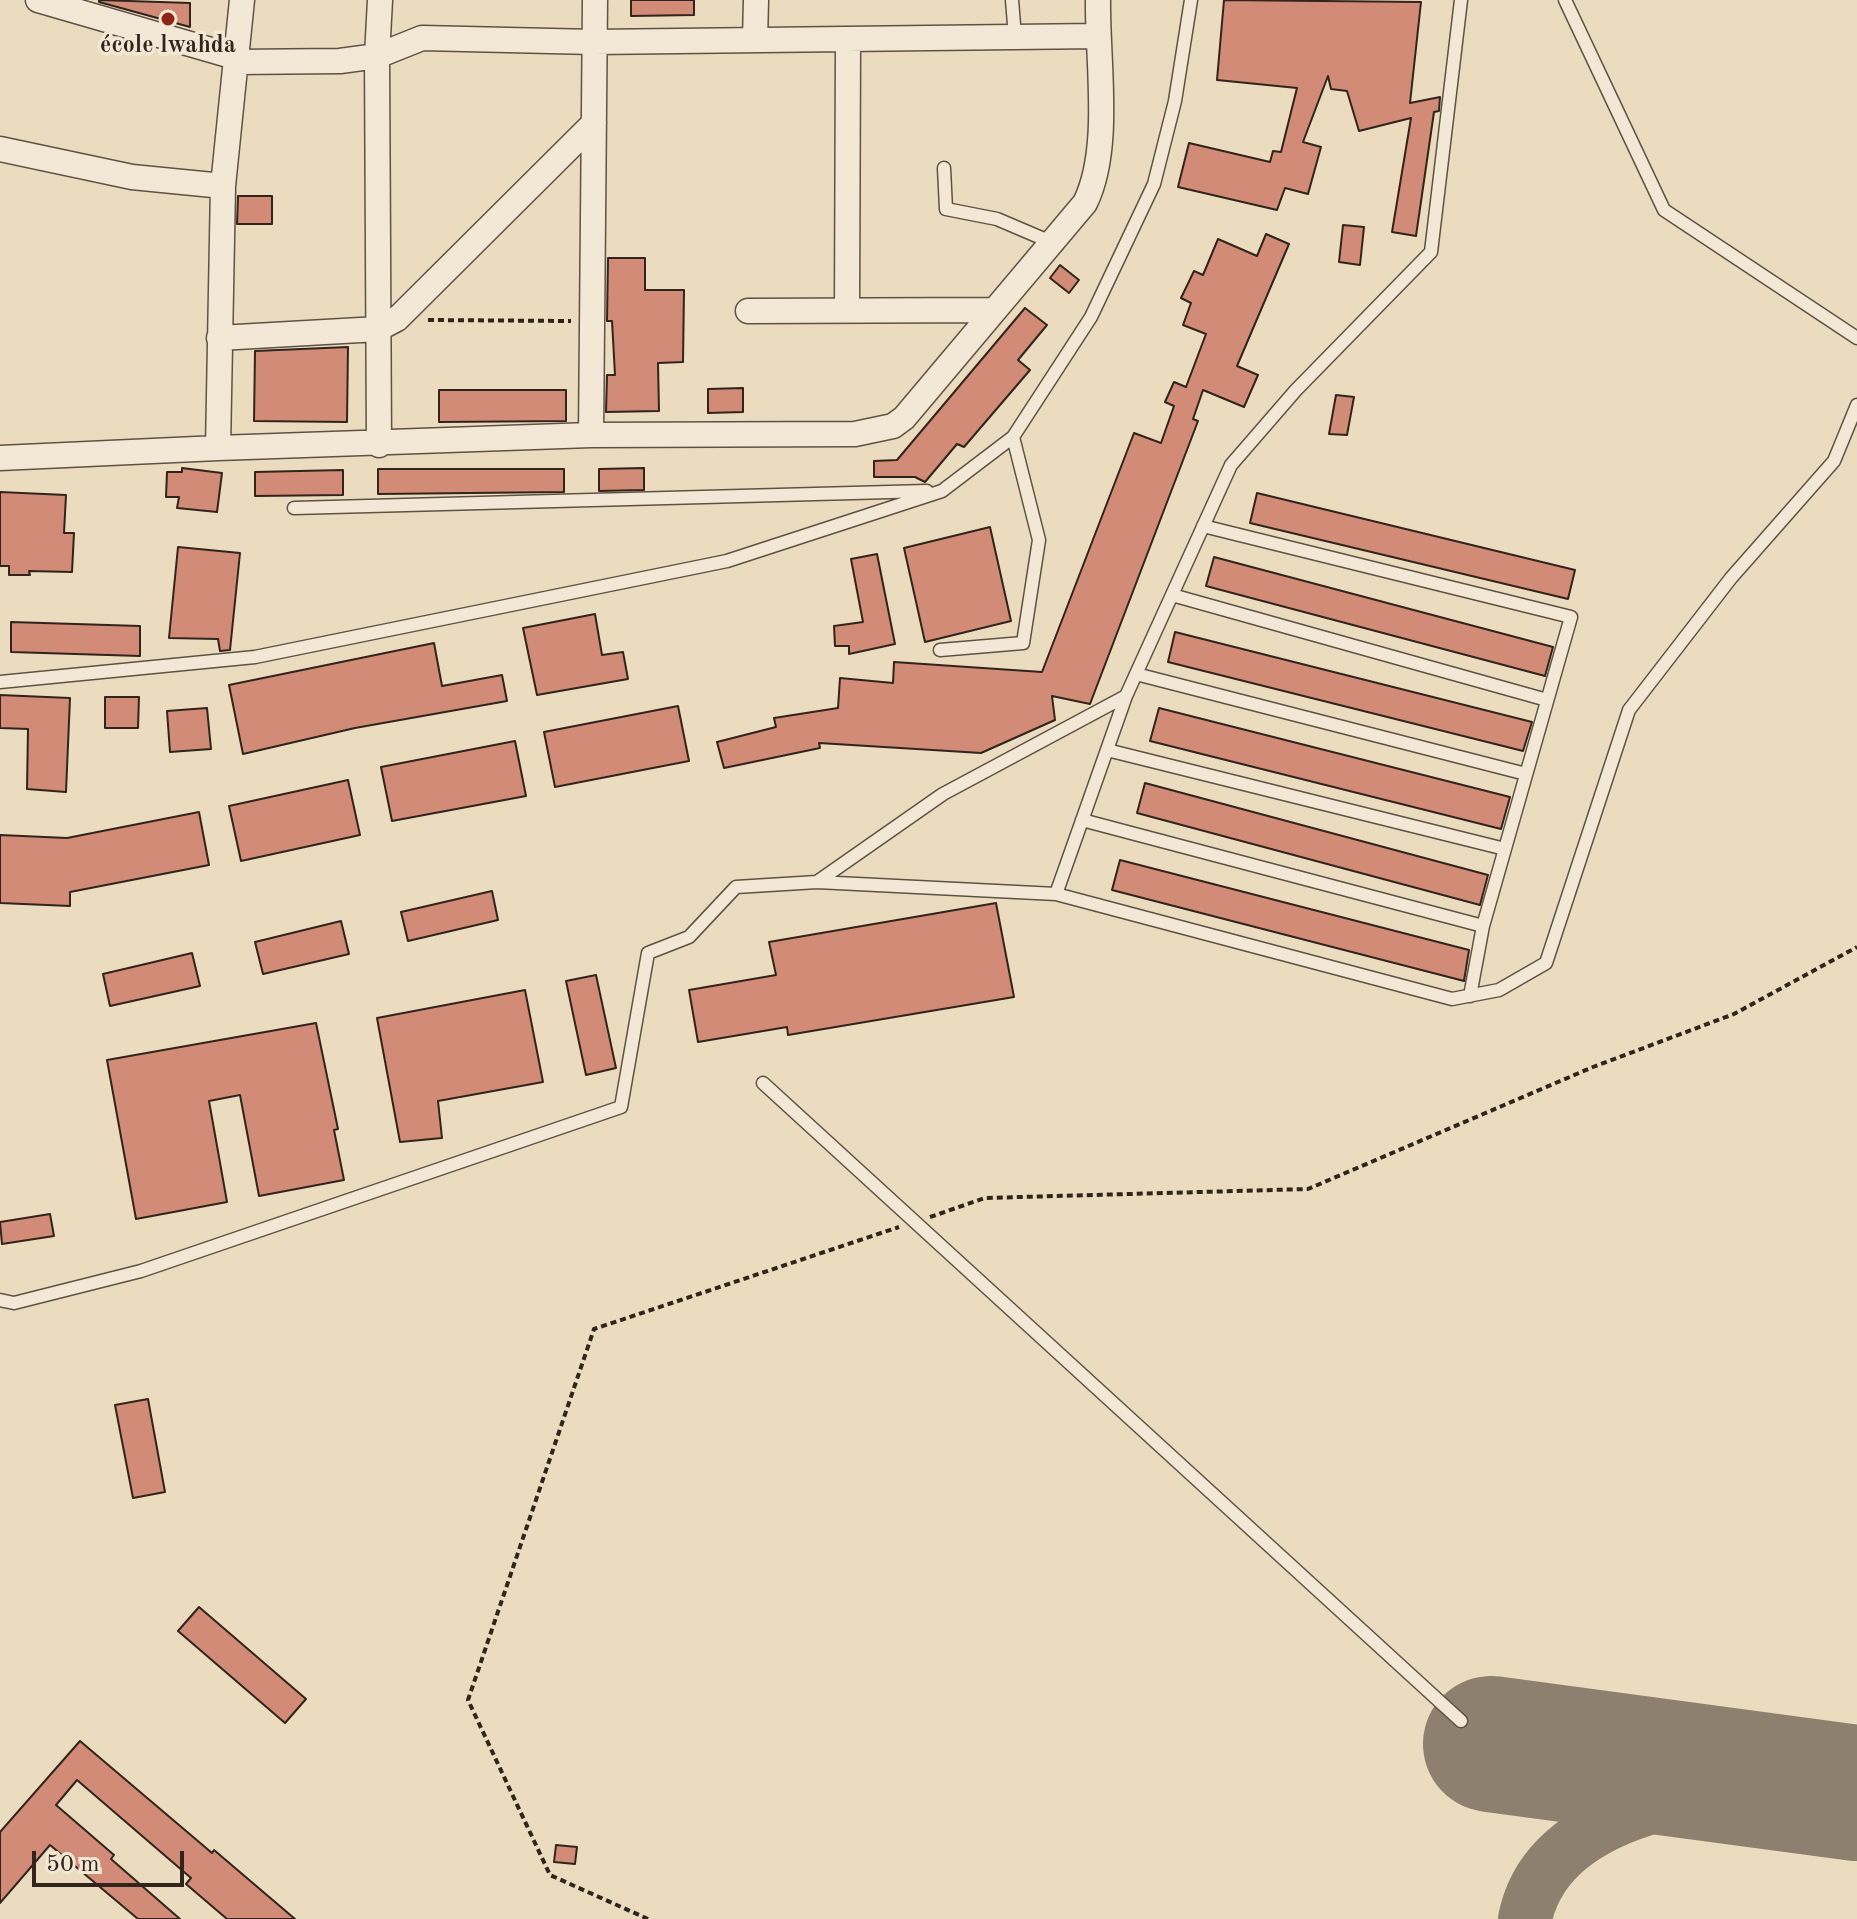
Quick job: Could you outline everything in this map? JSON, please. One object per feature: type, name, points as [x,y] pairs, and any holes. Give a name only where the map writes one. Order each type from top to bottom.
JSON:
[{"type":"street","points":[[38,0],[235,60],[340,61],[377,56],[422,38],[594,42],[1097,36]]},
{"type":"street","points":[[218,448],[223,186],[242,0]]},
{"type":"street","points":[[379,445],[388,324],[377,56],[380,0]]},
{"type":"street","points":[[591,435],[595,0]]},
{"type":"street","points":[[755,40],[756,0]]},
{"type":"street","points":[[0,458],[591,435],[855,434],[893,426],[904,418],[1085,203],[1096,173],[1098,0]]},
{"type":"street","points":[[847,310],[848,41]]},
{"type":"street","points":[[219,338],[388,324],[594,123]]},
{"type":"street","points":[[0,149],[132,177],[223,186]]},
{"type":"street","points":[[748,311],[995,310]]},
{"type":"lane","points":[[1012,0],[1015,37]]},
{"type":"lane","points":[[0,682],[255,657],[316,645],[727,561],[942,491],[1013,437],[1091,317],[1154,184],[1175,101],[1191,0]]},
{"type":"lane","points":[[1056,894],[1126,696],[1231,465],[1296,390],[1431,252],[1461,0]]},
{"type":"lane","points":[[1565,0],[1664,210],[1857,338]]},
{"type":"lane","points":[[944,168],[946,209],[997,219],[1051,242]]},
{"type":"lane","points":[[0,1300],[14,1303],[141,1271],[621,1107],[648,953],[689,937],[736,887],[817,882],[1056,894],[1452,999],[1499,990],[1546,963],[1629,710],[1731,578],[1834,461],[1857,405]]},
{"type":"lane","points":[[940,650],[1023,643],[1039,540],[1013,437]]},
{"type":"lane","points":[[294,508],[942,491]]},
{"type":"lane","points":[[1203,526],[1571,617],[1483,926],[1470,996]]},
{"type":"lane","points":[[1172,595],[1547,700]]},
{"type":"lane","points":[[1136,674],[1526,774]]},
{"type":"lane","points":[[817,882],[943,794],[1126,696]]},
{"type":"lane","points":[[1107,750],[1505,849]]},
{"type":"lane","points":[[1082,820],[1483,926]]},
{"type":"lane","points":[[763,1083],[1461,1721]]},
{"type":"path","points":[[388,324],[592,321]]},
{"type":"path","points":[[648,1919],[550,1875],[468,1700],[594,1329],[985,1198],[1308,1189],[1593,1067],[1734,1014],[1857,947]]},
{"type":"building","points":[[631,0],[694,0],[694,15],[631,16]]},
{"type":"building","points":[[1224,0],[1421,2],[1410,103],[1440,97],[1439,111],[1434,112],[1416,236],[1392,232],[1411,118],[1359,131],[1347,91],[1331,89],[1328,76],[1303,142],[1321,147],[1308,194],[1285,188],[1277,210],[1178,187],[1189,143],[1270,162],[1273,151],[1281,152],[1297,88],[1217,80]]},
{"type":"building","points":[[99,2],[190,3],[190,27]]},
{"type":"building","points":[[238,196],[272,196],[272,224],[237,224]]},
{"type":"building","points":[[1343,225],[1364,227],[1360,265],[1339,262]]},
{"type":"building","points":[[1266,234],[1289,244],[1237,366],[1258,375],[1244,407],[1203,390],[1193,419],[1198,421],[1090,704],[1052,696],[1055,720],[981,753],[819,743],[820,748],[724,768],[717,742],[776,727],[774,718],[838,708],[840,678],[893,683],[894,662],[1042,672],[1134,433],[1161,443],[1174,406],[1165,402],[1174,382],[1186,387],[1206,334],[1183,325],[1191,303],[1181,298],[1194,271],[1203,275],[1218,239],[1257,256]]},
{"type":"building","points":[[608,258],[645,258],[645,290],[684,290],[683,362],[658,363],[659,411],[606,412],[607,375],[615,375],[612,321],[607,321]]},
{"type":"building","points":[[1060,265],[1079,280],[1069,293],[1050,278]]},
{"type":"building","points":[[1025,308],[1047,325],[1018,360],[1030,370],[964,447],[957,444],[925,482],[915,477],[874,477],[874,461],[897,460]]},
{"type":"building","points":[[348,347],[347,422],[254,421],[255,351]]},
{"type":"building","points":[[743,388],[743,412],[708,413],[708,389]]},
{"type":"building","points":[[439,390],[566,390],[566,421],[439,422]]},
{"type":"building","points":[[1336,395],[1354,397],[1347,435],[1329,434]]},
{"type":"building","points":[[182,468],[222,473],[217,512],[177,508],[179,497],[166,497],[167,472],[182,472]]},
{"type":"building","points":[[644,468],[644,490],[599,491],[599,469]]},
{"type":"building","points":[[378,469],[564,469],[564,492],[378,494]]},
{"type":"building","points":[[343,470],[343,495],[255,496],[255,472]]},
{"type":"building","points":[[0,492],[66,495],[64,533],[74,533],[72,572],[29,571],[30,575],[9,575],[9,566],[0,566]]},
{"type":"building","points":[[1257,493],[1575,570],[1568,599],[1250,523]]},
{"type":"building","points":[[990,527],[1011,621],[925,642],[904,548]]},
{"type":"building","points":[[178,547],[240,553],[230,650],[220,651],[218,639],[169,638]]},
{"type":"building","points":[[877,554],[895,644],[849,654],[849,646],[835,646],[834,626],[863,622],[851,559]]},
{"type":"building","points":[[1214,557],[1553,647],[1545,676],[1206,586]]},
{"type":"building","points":[[595,614],[602,655],[623,652],[628,679],[537,695],[523,628]]},
{"type":"building","points":[[11,622],[140,626],[140,656],[11,652]]},
{"type":"building","points":[[1175,632],[1532,722],[1523,751],[1168,662]]},
{"type":"building","points":[[434,643],[442,686],[502,675],[507,701],[355,728],[243,754],[229,685]]},
{"type":"building","points":[[0,695],[70,698],[66,792],[27,789],[28,729],[0,728]]},
{"type":"building","points":[[105,697],[139,697],[138,728],[105,728]]},
{"type":"building","points":[[678,706],[689,761],[555,787],[544,732]]},
{"type":"building","points":[[207,708],[211,749],[170,752],[167,711]]},
{"type":"building","points":[[1159,708],[1510,797],[1501,829],[1150,741]]},
{"type":"building","points":[[515,741],[526,796],[392,821],[381,767]]},
{"type":"building","points":[[348,780],[360,835],[241,861],[229,806]]},
{"type":"building","points":[[1145,783],[1488,875],[1480,905],[1137,813]]},
{"type":"building","points":[[199,812],[209,865],[70,892],[70,906],[0,903],[0,835],[67,838]]},
{"type":"building","points":[[1120,860],[1469,950],[1464,981],[1112,890]]},
{"type":"building","points":[[492,891],[498,920],[408,941],[401,912]]},
{"type":"building","points":[[996,903],[1014,997],[788,1035],[787,1027],[698,1042],[689,990],[776,975],[769,942]]},
{"type":"building","points":[[341,921],[349,954],[263,974],[255,942]]},
{"type":"building","points":[[192,953],[200,986],[110,1006],[103,974]]},
{"type":"building","points":[[596,975],[616,1068],[586,1075],[566,981]]},
{"type":"building","points":[[525,990],[543,1082],[438,1101],[442,1138],[400,1142],[377,1018]]},
{"type":"building","points":[[316,1023],[338,1129],[334,1130],[344,1180],[259,1196],[240,1095],[209,1101],[227,1202],[136,1219],[107,1060]]},
{"type":"building","points":[[50,1214],[54,1236],[2,1244],[0,1222]]},
{"type":"building","points":[[148,1399],[165,1492],[133,1498],[115,1405]]},
{"type":"building","points":[[199,1607],[306,1699],[285,1723],[178,1631]]},
{"type":"building","points":[[80,1741],[295,1919],[227,1919],[186,1884],[191,1878],[77,1780],[56,1805],[114,1855],[111,1859],[180,1919],[138,1919],[50,1845],[0,1903],[0,1832]]},
{"type":"building","points":[[556,1845],[577,1847],[575,1864],[554,1862]]},
{"type":"taxiway","points":[[1525,1919],[1539,1882],[1563,1853],[1594,1830],[1671,1801],[1788,1784]]},
{"type":"runway","points":[[1491,1744],[1857,1793]]},
{"type":"place","name":"école lwahda","points":[[168,19]]}]
